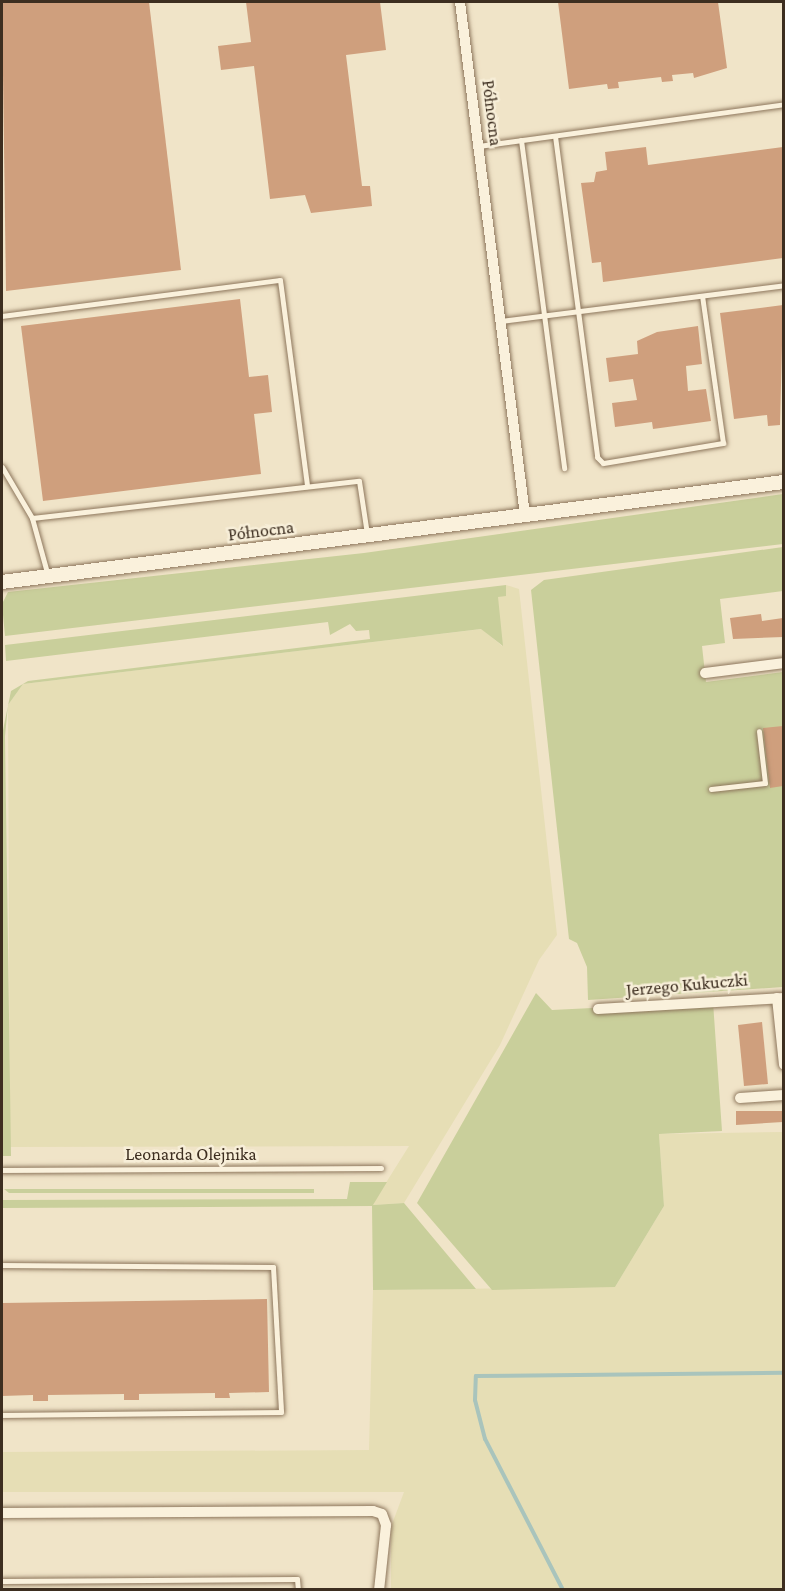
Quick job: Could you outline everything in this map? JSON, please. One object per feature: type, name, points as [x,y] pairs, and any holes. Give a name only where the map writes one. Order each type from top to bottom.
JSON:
[{"type":"street","name":"Północna","points":[[460,2],[525,515]]},
{"type":"street","name":"Północna","points":[[2,582],[783,482]]},
{"type":"street","points":[[705,673],[783,663]]},
{"type":"street","name":"Jerzego Kukuczki","points":[[598,1009],[780,998],[783,1065]]},
{"type":"street","points":[[740,1098],[783,1095]]},
{"type":"street","points":[[2,1513],[373,1511],[382,1514],[384,1539],[379,1590]]},
{"type":"lane","points":[[478,146],[783,104]]},
{"type":"lane","points":[[555,136],[597,457],[603,463],[720,448],[702,296]]},
{"type":"lane","points":[[521,140],[564,468]]},
{"type":"lane","points":[[2,316],[280,280],[308,486]]},
{"type":"lane","points":[[501,321],[783,285]]},
{"type":"lane","points":[[2,467],[32,518],[48,577]]},
{"type":"lane","points":[[32,518],[359,481],[367,535]]},
{"type":"lane","points":[[711,789],[765,783],[759,731]]},
{"type":"lane","name":"Leonarda Olejnika","points":[[2,1170],[381,1168]]},
{"type":"lane","points":[[2,1265],[273,1267],[281,1412],[2,1416]]},
{"type":"lane","points":[[2,1581],[297,1579],[298,1590]]},
{"type":"shaded area","points":[[506,585],[519,589],[557,935],[539,960],[500,1045],[404,1203],[372,1205],[409,1146],[10,1147],[8,705],[23,684],[482,629],[502,646],[497,596],[506,596]]},
{"type":"shaded area","points":[[783,1132],[783,1589],[391,1589],[391,1527],[404,1492],[2,1492],[2,1452],[369,1450],[373,1290],[615,1287],[664,1206],[659,1134]]},
{"type":"green space","points":[[783,494],[783,544],[5,636],[2,604],[8,592],[364,553]]},
{"type":"green space","points":[[783,547],[783,591],[720,599],[725,643],[702,646],[706,682],[783,672],[783,987],[588,1000],[587,967],[577,943],[569,939],[531,590],[544,580]]},
{"type":"green space","points":[[506,585],[506,596],[498,597],[503,646],[481,629],[23,684],[8,705],[11,691],[28,681],[370,639],[369,630],[356,631],[350,624],[330,635],[328,622],[6,661],[5,645]]},
{"type":"green space","points":[[8,706],[5,736],[11,1156],[2,1156],[2,735]]},
{"type":"green space","points":[[536,993],[552,1010],[713,1002],[722,1131],[659,1134],[664,1206],[615,1287],[492,1290],[417,1203]]},
{"type":"green space","points":[[350,1182],[387,1182],[373,1205],[404,1203],[476,1289],[373,1290],[372,1206],[2,1208],[2,1200],[347,1199]]},
{"type":"green space","points":[[4,1189],[314,1189],[314,1193],[9,1193]]},
{"type":"building","points":[[2,2],[149,2],[181,270],[6,291]]},
{"type":"building","points":[[246,2],[380,2],[386,50],[346,55],[362,186],[370,186],[372,206],[311,213],[305,195],[270,199],[254,66],[221,70],[218,46],[251,42]]},
{"type":"building","points":[[558,2],[718,2],[727,68],[694,78],[693,73],[672,75],[673,81],[662,82],[661,77],[618,82],[619,88],[608,89],[607,84],[569,89]]},
{"type":"building","points":[[646,147],[648,165],[783,147],[783,258],[603,282],[601,262],[592,263],[581,183],[594,182],[596,172],[607,170],[605,152]]},
{"type":"building","points":[[240,299],[249,377],[268,375],[272,412],[254,414],[261,474],[43,501],[21,326]]},
{"type":"building","points":[[783,305],[780,425],[768,426],[767,415],[734,419],[720,313]]},
{"type":"building","points":[[698,326],[702,364],[686,366],[688,391],[706,389],[711,421],[653,429],[652,422],[615,427],[612,403],[637,400],[633,379],[609,382],[606,358],[638,354],[637,341],[657,332]]},
{"type":"building","points":[[761,614],[762,621],[783,618],[783,637],[733,639],[730,618]]},
{"type":"building","points":[[783,726],[783,786],[770,788],[763,728]]},
{"type":"building","points":[[762,1022],[768,1084],[744,1086],[738,1025]]},
{"type":"building","points":[[736,1111],[783,1111],[783,1122],[736,1125]]},
{"type":"building","points":[[267,1299],[269,1392],[229,1393],[230,1398],[215,1398],[215,1393],[139,1394],[139,1400],[124,1400],[124,1394],[48,1395],[48,1401],[33,1401],[33,1395],[2,1396],[2,1303]]},
{"type":"waterway","points":[[563,1590],[485,1439],[475,1400],[476,1376],[784,1373]]}]
